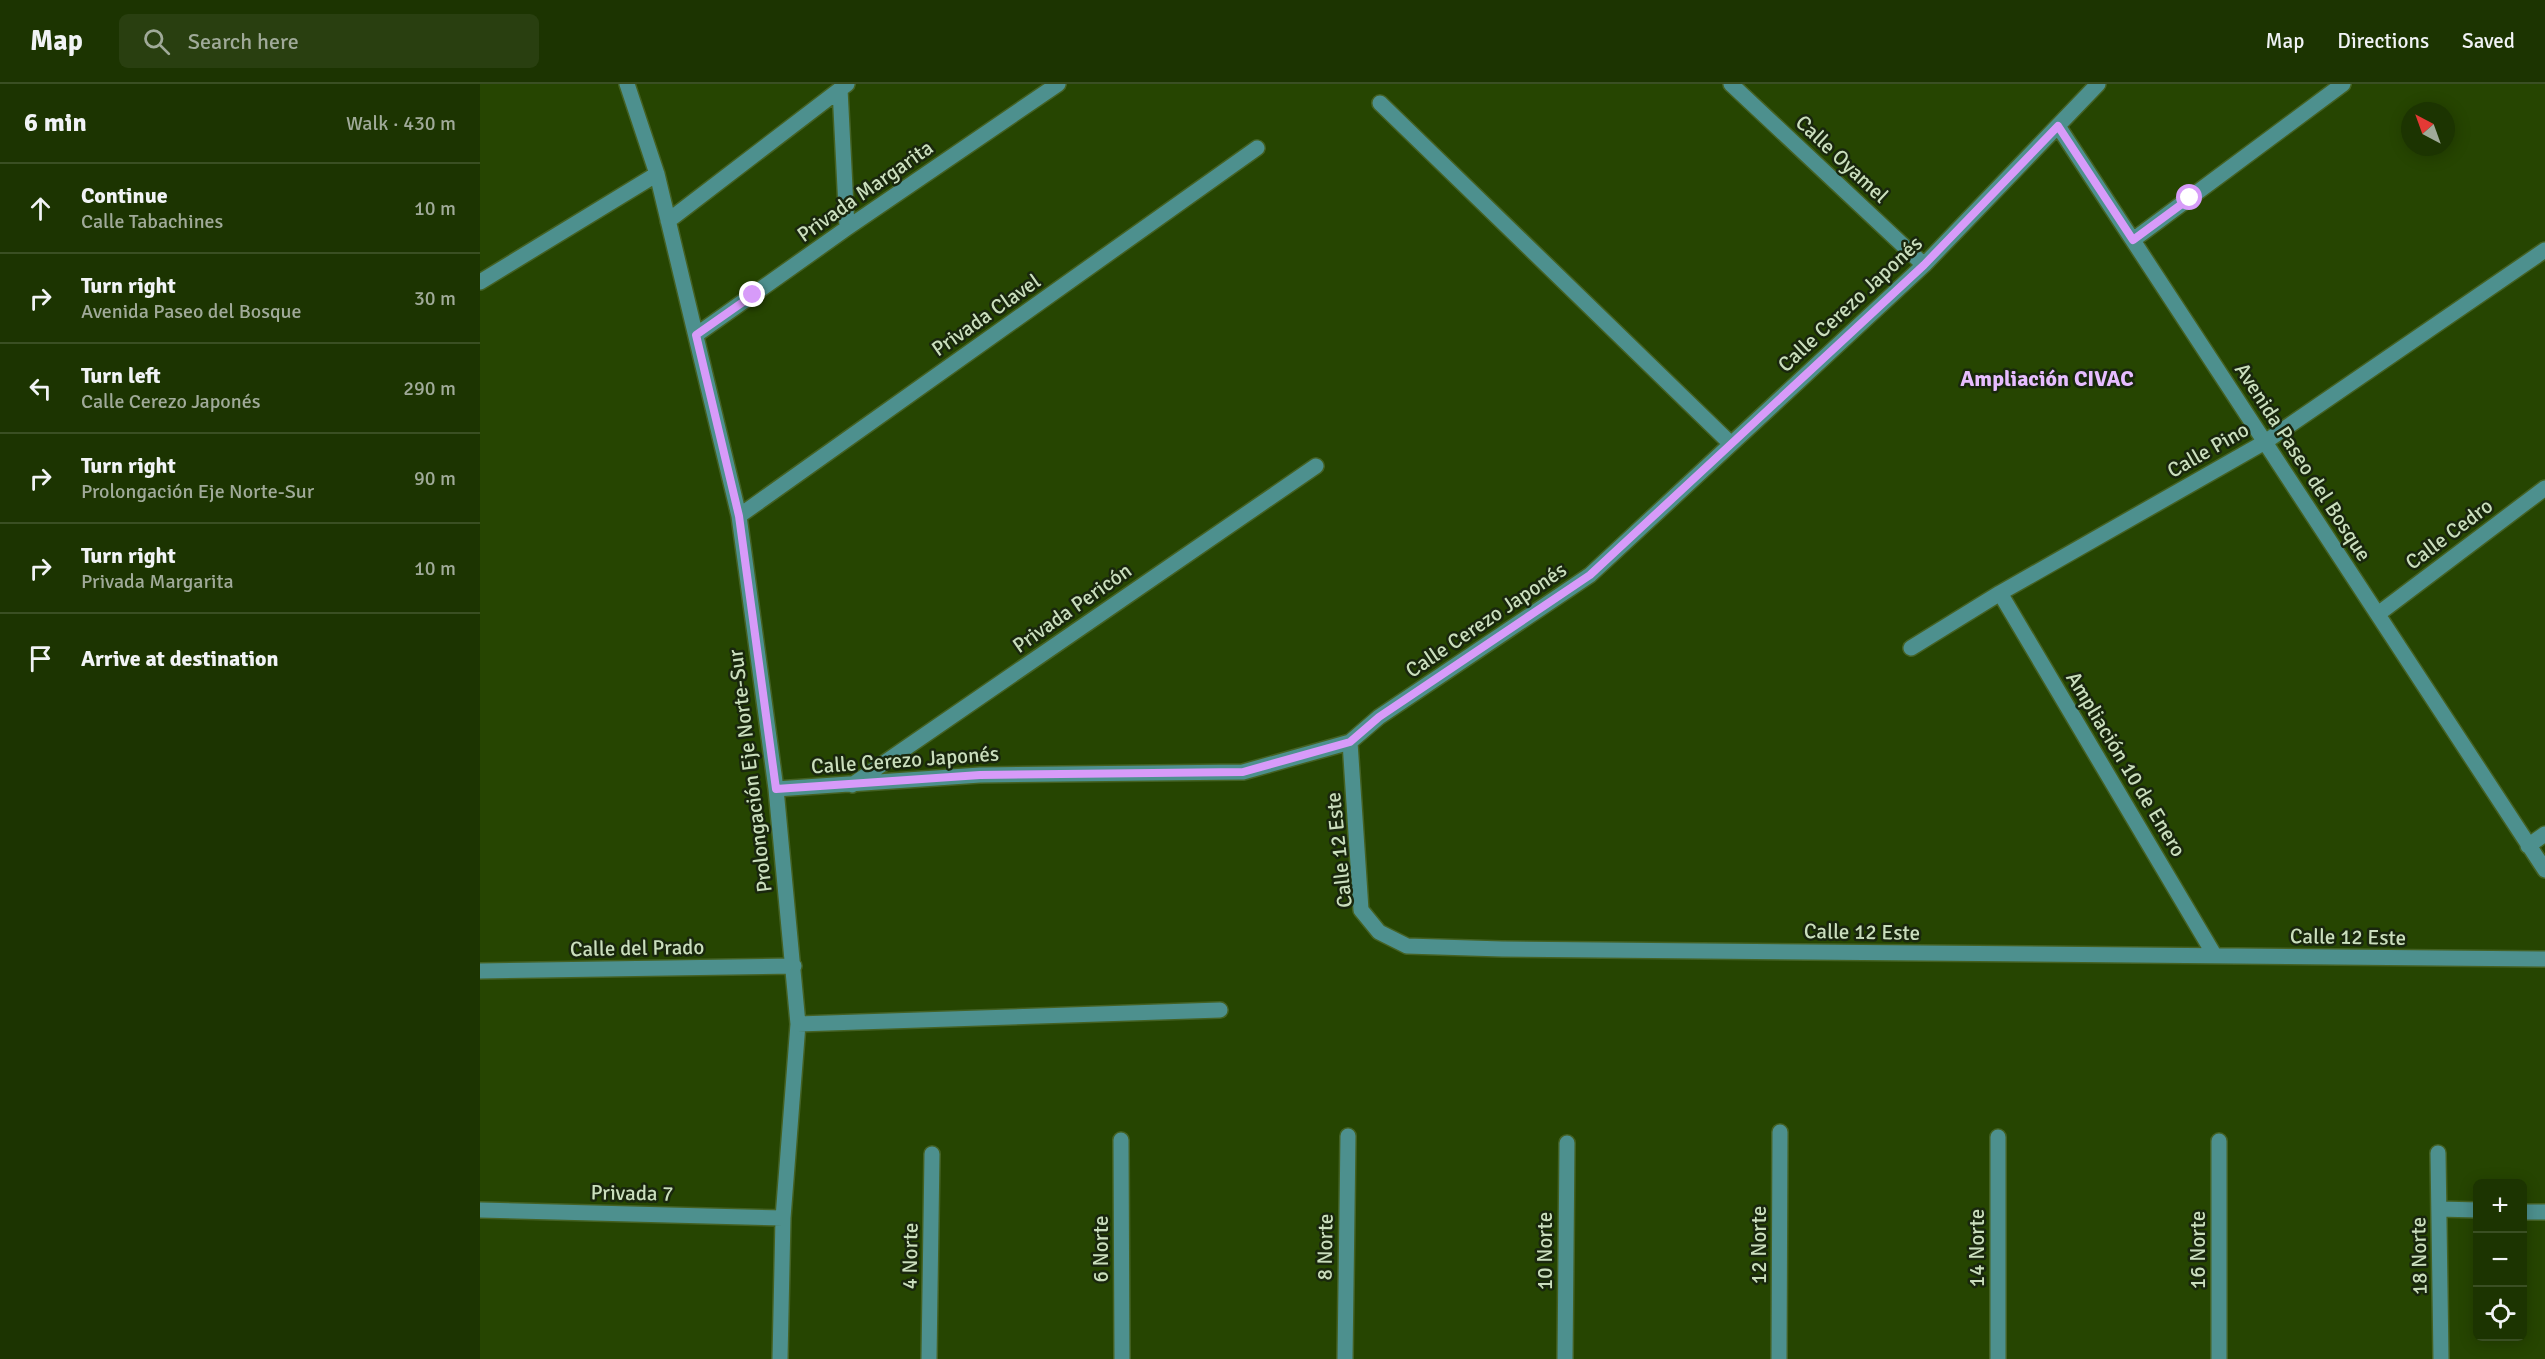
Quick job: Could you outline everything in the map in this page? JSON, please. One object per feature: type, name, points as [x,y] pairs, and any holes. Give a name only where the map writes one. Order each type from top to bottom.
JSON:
[{"type":"street","name":"Prolongación Eje Norte-Sur","points":[[627,84],[657,174],[739,516],[776,789],[798,1024],[783,1218],[780,1359]]},
{"type":"street","name":"Privada Margarita","points":[[696,335],[847,228],[1058,84]]},
{"type":"street","name":"Calle Oyamel","points":[[1731,84],[1924,265]]},
{"type":"street","points":[[2058,126],[2098,84]]},
{"type":"street","points":[[2133,240],[2343,84]]},
{"type":"street","points":[[843,87],[847,228]]},
{"type":"street","points":[[668,221],[843,87]]},
{"type":"street","points":[[1380,103],[1731,444]]},
{"type":"street","name":"Calle Cerezo Japonés","points":[[776,789],[980,775],[1243,772],[1350,742],[1379,717],[1590,575],[1924,265],[2058,126]]},
{"type":"street","name":"Avenida Paseo del Bosque","points":[[2058,126],[2545,870]]},
{"type":"street","name":"Privada Clavel","points":[[739,516],[1257,148]]},
{"type":"street","points":[[480,282],[657,174]]},
{"type":"street","name":"Calle Pino","points":[[1911,648],[2000,593],[2265,442],[2545,250]]},
{"type":"street","name":"Privada Pericón","points":[[852,785],[1316,466]]},
{"type":"street","name":"Calle Cedro","points":[[2378,614],[2545,488]]},
{"type":"street","name":"Ampliación 10 de Enero","points":[[2000,593],[2215,956]]},
{"type":"street","name":"Calle 12 Este","points":[[1350,742],[1361,910],[1379,932],[1407,946],[1502,949],[2545,959]]},
{"type":"street","points":[[2528,846],[2545,834]]},
{"type":"street","name":"Calle del Prado","points":[[480,971],[794,966]]},
{"type":"street","points":[[798,1024],[1220,1010]]},
{"type":"street","name":"12 Norte","points":[[1779,1359],[1780,1132]]},
{"type":"street","name":"8 Norte","points":[[1345,1359],[1348,1136]]},
{"type":"street","name":"14 Norte","points":[[1998,1137],[1998,1359]]},
{"type":"street","name":"6 Norte","points":[[1121,1140],[1122,1359]]},
{"type":"street","name":"16 Norte","points":[[2218,1359],[2219,1140]]},
{"type":"street","name":"10 Norte","points":[[1565,1359],[1567,1143]]},
{"type":"street","name":"18 Norte","points":[[2438,1153],[2441,1359]]},
{"type":"street","name":"4 Norte","points":[[929,1359],[932,1154]]},
{"type":"street","points":[[2439,1209],[2473,1210]]},
{"type":"street","name":"Privada 7","points":[[480,1210],[783,1218]]},
{"type":"street","points":[[2527,1212],[2545,1212]]},
{"type":"district","name":"Ampliación CIVAC","points":[[2047,378]]},
{"type":"route","points":[[753,295],[696,335],[739,516],[776,789],[980,775],[1243,772],[1350,742],[1379,717],[1590,575],[1924,265],[2058,126],[2133,240],[2190,198]]}]
